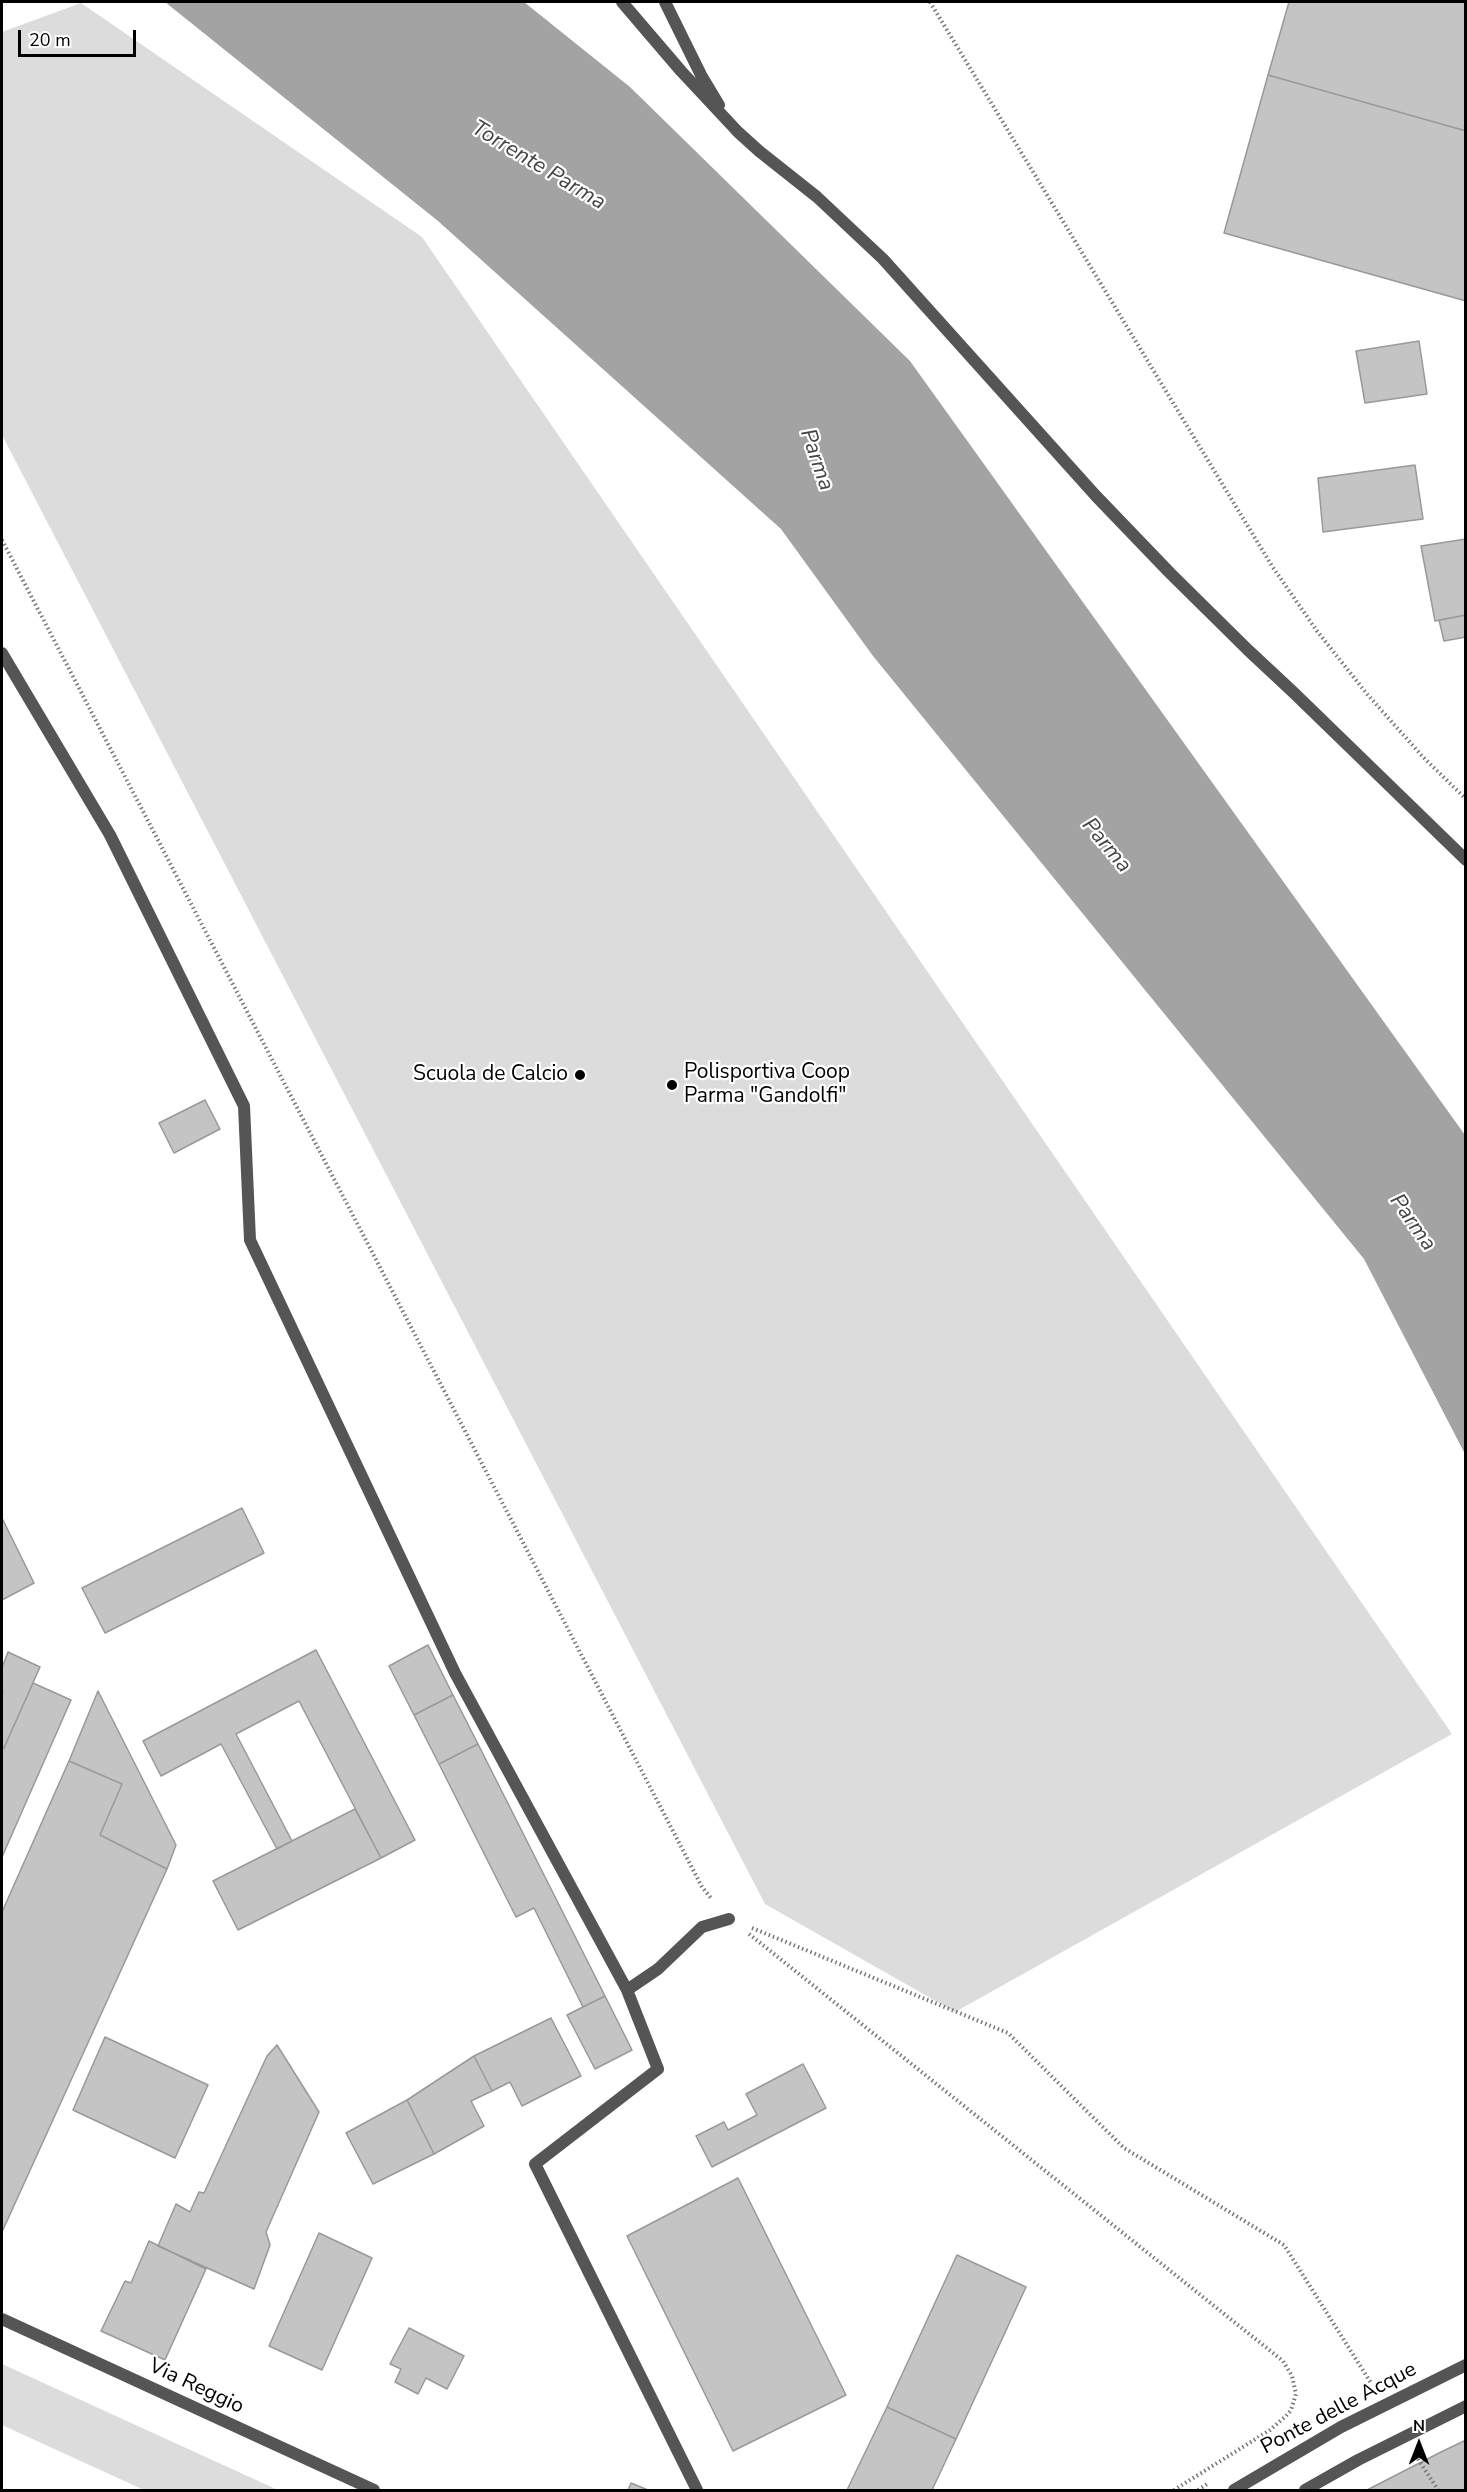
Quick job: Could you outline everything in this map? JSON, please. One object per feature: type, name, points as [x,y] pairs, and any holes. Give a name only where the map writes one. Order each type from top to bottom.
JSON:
[{"type":"street","points":[[622,2],[699,92],[759,151],[817,196],[868,244],[1096,496],[1170,573],[1466,860]]},
{"type":"street","points":[[665,2],[717,101],[759,151]]},
{"type":"street","points":[[2,653],[110,835],[244,1106],[250,1240],[455,1673],[627,1990],[658,2069],[535,2164],[698,2490]]},
{"type":"street","points":[[627,1990],[658,1969],[702,1927],[729,1919]]},
{"type":"street","name":"Via Reggio","points":[[2,2319],[374,2490]]},
{"type":"street","name":"Ponte delle Acque","points":[[1234,2490],[1341,2427],[1466,2365]]},
{"type":"street","points":[[1305,2490],[1358,2460],[1466,2406]]},
{"type":"path","points":[[930,2],[1272,566],[1317,631],[1367,694],[1423,757],[1466,799]]},
{"type":"path","points":[[2,540],[702,1887],[729,1919],[1283,2361],[1292,2376],[1296,2394],[1291,2410],[1286,2416],[1270,2430],[1174,2490]]},
{"type":"path","points":[[729,1919],[1008,2034],[1124,2148],[1284,2245],[1376,2392]]},
{"type":"path","points":[[1413,2451],[1438,2490]]},
{"type":"shaded area","name":"Polisportiva Coop Parma \"Gandolfi\"","points":[[81,3],[422,237],[1452,1734],[955,2012],[765,1904],[2,435],[2,32]]},
{"type":"shaded area","points":[[2,2364],[278,2490],[144,2490],[2,2425]]},
{"type":"water","points":[[165,2],[524,2],[630,87],[910,361],[1465,1135],[1465,1454],[1364,1259],[873,656],[781,529],[438,221]]},
{"type":"building","points":[[1289,2],[1466,2],[1466,131],[1268,75]]},
{"type":"building","points":[[1268,75],[1466,131],[1466,301],[1224,233]]},
{"type":"building","points":[[1419,341],[1427,394],[1365,403],[1356,351]]},
{"type":"building","points":[[1415,465],[1423,519],[1323,532],[1318,478]]},
{"type":"building","points":[[1466,539],[1466,615],[1435,621],[1421,546]]},
{"type":"building","points":[[1466,615],[1466,637],[1444,641],[1439,620]]},
{"type":"building","points":[[205,1100],[220,1129],[174,1153],[159,1123]]},
{"type":"building","points":[[242,1508],[264,1553],[105,1633],[82,1588]]},
{"type":"building","points":[[2,1518],[34,1583],[2,1600]]},
{"type":"building","points":[[428,1645],[453,1695],[414,1715],[389,1666]]},
{"type":"building","points":[[316,1650],[415,1840],[381,1858],[299,1701],[236,1734],[292,1841],[277,1849],[221,1744],[161,1776],[143,1741]]},
{"type":"building","points":[[8,1652],[40,1667],[4,1748],[2,1747],[2,1668]]},
{"type":"building","points":[[33,1683],[71,1700],[2,1857],[2,1747],[4,1748]]},
{"type":"building","points":[[98,1691],[176,1845],[167,1869],[100,1835],[122,1784],[69,1761]]},
{"type":"building","points":[[453,1695],[478,1744],[439,1764],[414,1715]]},
{"type":"building","points":[[478,1744],[605,1996],[583,2007],[534,1908],[516,1917],[439,1764]]},
{"type":"building","points":[[69,1761],[122,1784],[100,1835],[167,1869],[2,2232],[2,1912]]},
{"type":"building","points":[[355,1809],[381,1858],[238,1930],[213,1881]]},
{"type":"building","points":[[605,1996],[632,2050],[595,2069],[567,2015]]},
{"type":"building","points":[[551,2018],[581,2076],[522,2106],[510,2082],[492,2091],[474,2056]]},
{"type":"building","points":[[105,2037],[208,2085],[175,2158],[73,2110]]},
{"type":"building","points":[[277,2045],[319,2112],[266,2232],[270,2245],[254,2289],[158,2246],[176,2204],[190,2212],[199,2192],[204,2193],[267,2056]]},
{"type":"building","points":[[474,2056],[492,2091],[471,2101],[484,2126],[434,2154],[407,2100]]},
{"type":"building","points":[[803,2064],[826,2108],[712,2167],[696,2136],[724,2122],[728,2130],[757,2115],[746,2094]]},
{"type":"building","points":[[407,2100],[434,2154],[373,2184],[346,2133]]},
{"type":"building","points":[[738,2178],[846,2395],[733,2451],[627,2236]]},
{"type":"building","points":[[319,2233],[372,2258],[322,2370],[269,2346]]},
{"type":"building","points":[[149,2241],[206,2269],[165,2360],[101,2331],[125,2281],[131,2283]]},
{"type":"building","points":[[957,2255],[1026,2287],[956,2439],[887,2407]]},
{"type":"building","points":[[409,2328],[464,2356],[447,2389],[426,2378],[418,2394],[395,2382],[401,2369],[390,2364]]},
{"type":"building","points":[[887,2407],[956,2439],[932,2490],[847,2490]]},
{"type":"building","points":[[1466,2440],[1466,2490],[1367,2490],[1441,2452]]},
{"type":"building","points":[[631,2483],[648,2490],[628,2490]]},
{"type":"place","name":"Scuola de Calcio","points":[[580,1075]]},
{"type":"place","name":"Polisportiva Coop Parma \"Gandolfi\"","points":[[672,1085]]},
{"type":"water label","name":"Torrente Parma","points":[[538,166]]},
{"type":"water label","name":"Parma","points":[[816,460]]},
{"type":"water label","name":"Parma","points":[[1106,846]]},
{"type":"water label","name":"Parma","points":[[1412,1223]]}]
